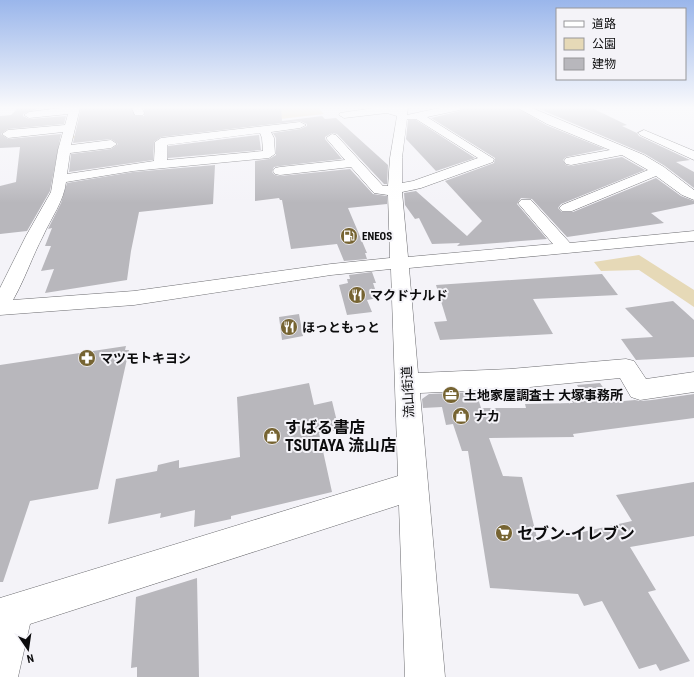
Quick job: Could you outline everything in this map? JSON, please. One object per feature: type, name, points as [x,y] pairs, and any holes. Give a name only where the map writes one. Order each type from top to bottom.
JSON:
[{"type":"street","points":[[0,304],[14,282],[34,236],[58,192],[65,164],[68,140]]},
{"type":"street","points":[[160,164],[161,142],[182,140]]},
{"type":"street","points":[[65,164],[160,164],[269,154],[268,140]]},
{"type":"street","points":[[333,140],[379,190],[395,190],[416,185],[488,159],[456,140]]},
{"type":"street","name":"流山街道","points":[[399,140],[396,158],[395,190],[425,677]]},
{"type":"street","points":[[594,140],[623,151],[658,170],[694,196]]},
{"type":"street","points":[[658,140],[694,156]]},
{"type":"street","points":[[65,164],[111,144]]},
{"type":"street","points":[[571,161],[623,151]]},
{"type":"street","points":[[280,171],[354,163]]},
{"type":"street","points":[[567,208],[658,170],[694,163]]},
{"type":"street","points":[[677,185],[694,182]]},
{"type":"street","points":[[526,203],[566,249]]},
{"type":"street","points":[[0,308],[86,303],[400,262],[566,249],[694,236]]},
{"type":"street","points":[[407,383],[510,379],[626,368],[640,390],[694,382]]},
{"type":"street","points":[[0,673],[8,614],[413,486]]},
{"type":"green space","points":[[639,255],[694,290],[694,307],[639,270],[601,271],[594,262]]},
{"type":"building","points":[[0,140],[60,140],[50,191],[27,231],[0,234],[0,186],[16,182],[20,147],[0,148]]},
{"type":"building","points":[[74,140],[105,140],[73,143]]},
{"type":"building","points":[[112,140],[157,140],[154,142],[153,160],[69,172],[71,154],[111,149],[118,144]]},
{"type":"building","points":[[221,140],[260,140],[261,150],[168,158],[168,146]]},
{"type":"building","points":[[276,140],[326,140],[342,159],[274,167],[272,172],[275,175],[280,176],[350,169],[373,194],[387,196],[387,204],[348,208],[367,253],[365,253],[367,259],[344,261],[337,244],[291,249],[282,200],[279,198],[255,201],[255,161],[269,159],[276,155]]},
{"type":"building","points":[[342,140],[360,140],[388,165],[387,184],[384,184]]},
{"type":"building","points":[[407,140],[446,140],[475,158],[436,171]]},
{"type":"building","points":[[466,140],[582,140],[605,149],[566,157],[563,160],[566,165],[571,166],[622,157],[645,170],[561,204],[558,208],[562,212],[573,212],[656,178],[681,196],[694,201],[694,204],[651,213],[664,223],[567,237],[532,199],[521,198],[517,204],[547,239],[457,246],[460,243],[432,244],[419,218],[415,219],[405,205],[404,193],[416,191],[467,236],[482,221],[445,181],[494,163],[495,158]]},
{"type":"building","points":[[611,140],[647,140],[690,160],[676,162],[694,172],[694,188],[665,166],[645,154]]},
{"type":"building","points":[[215,165],[213,204],[139,212],[127,280],[45,293],[54,269],[41,271],[51,246],[45,246],[52,228],[48,229],[61,203],[67,183],[133,172]]},
{"type":"building","points":[[372,272],[376,283],[373,283],[378,298],[367,300],[372,312],[347,315],[339,285],[348,283],[347,279],[350,279],[349,275]]},
{"type":"building","points":[[602,274],[618,295],[533,299],[553,334],[440,340],[434,322],[447,321],[436,285]]},
{"type":"building","points":[[673,301],[694,320],[694,357],[636,360],[621,339],[653,337],[625,308]]},
{"type":"building","points":[[299,314],[303,336],[282,340],[279,317]]},
{"type":"building","points":[[126,346],[125,350],[129,350],[98,489],[30,501],[3,582],[0,582],[0,365]]},
{"type":"building","points":[[309,383],[314,405],[332,401],[339,430],[319,433],[332,492],[231,516],[231,519],[194,527],[195,510],[160,518],[161,513],[108,524],[116,479],[157,471],[158,465],[179,460],[179,468],[240,457],[237,397]]},
{"type":"building","points":[[600,383],[613,402],[652,400],[694,394],[694,418],[573,434],[574,437],[489,438],[503,476],[522,477],[538,542],[632,521],[616,495],[694,482],[694,536],[630,547],[656,590],[648,592],[690,661],[660,671],[656,664],[639,669],[602,601],[584,606],[578,594],[490,588],[468,451],[462,451],[453,424],[446,425],[442,407],[423,408],[422,399],[429,394],[476,392],[481,408],[526,408],[525,404],[573,403],[567,393],[581,392],[577,385]]},
{"type":"building","points":[[197,578],[199,677],[137,677],[137,667],[131,668],[136,597]]},
{"type":"place","name":"ENEOS","points":[[349,236]]},
{"type":"place","name":"マクドナルド","points":[[357,295]]},
{"type":"place","name":"ほっともっと","points":[[289,327]]},
{"type":"place","name":"マツモトキヨシ","points":[[87,358]]},
{"type":"place","name":"土地家屋調査士 大塚事務所","points":[[451,395]]},
{"type":"place","name":"ナカ","points":[[461,416]]},
{"type":"place","name":"すばる書店 TSUTAYA 流山店","points":[[272,436]]},
{"type":"place","name":"セブン-イレブン","points":[[504,533]]}]
